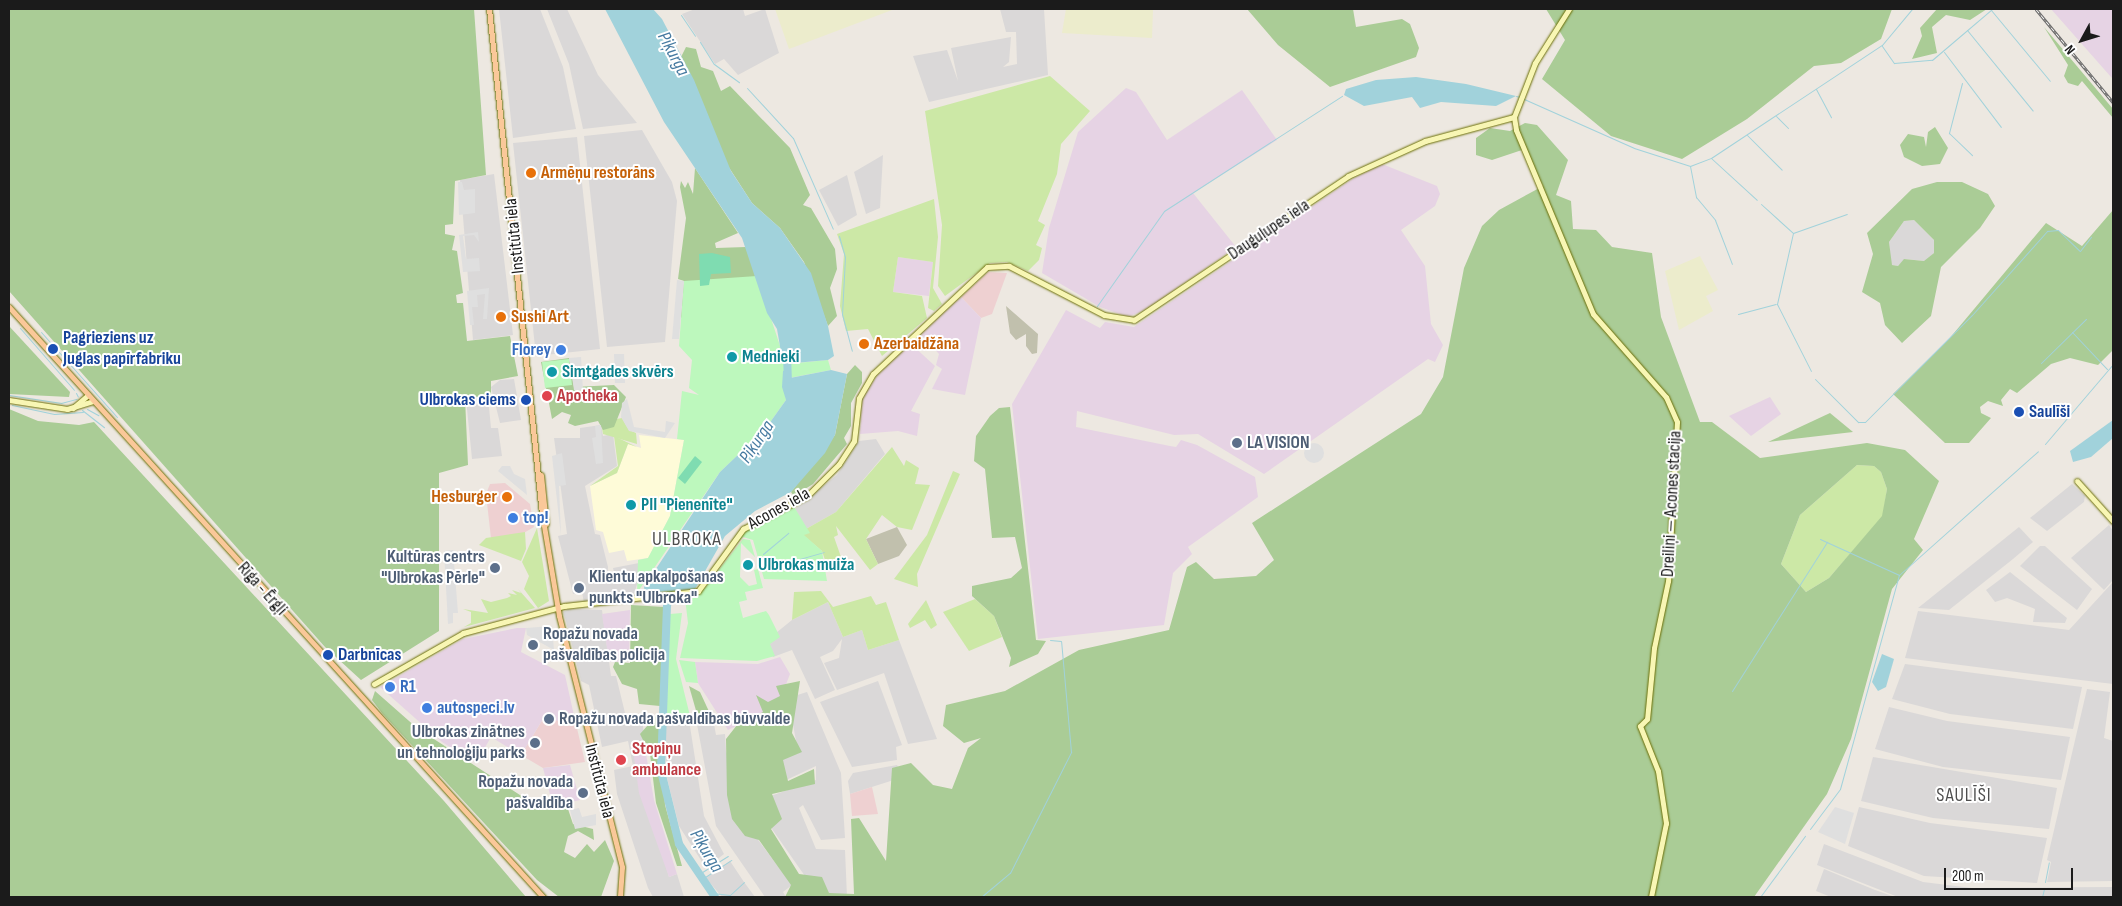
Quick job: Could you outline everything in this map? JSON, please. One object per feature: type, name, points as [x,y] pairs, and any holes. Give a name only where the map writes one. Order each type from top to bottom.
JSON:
[{"type":"main road","name":"Institūta iela","points":[[489,9],[545,529],[557,608],[621,861],[622,886],[620,897]]},
{"type":"main road","name":"Rīga - Ērgļi","points":[[9,308],[527,883],[543,897]]},
{"type":"main road","name":"Rīga - Ērgļi","points":[[516,870],[543,897]]},
{"type":"street","points":[[1514,117],[1542,50],[1568,9]]},
{"type":"street","name":"Dauguļupes iela","points":[[1034,277],[1104,315],[1134,320],[1348,176],[1425,142],[1514,117]]},
{"type":"street","name":"Dreiliņi — Acones stacija","points":[[1514,117],[1516,130],[1593,314],[1654,381],[1675,413],[1677,460],[1669,573],[1654,648],[1647,719],[1640,726],[1658,771],[1666,823],[1651,897]]},
{"type":"street","name":"Acones iela","points":[[374,684],[453,637],[557,608],[675,597],[702,587],[747,525],[807,496],[826,478],[854,441],[859,398],[873,374],[980,272],[1001,264],[1034,277]]},
{"type":"street","points":[[73,408],[88,395]]},
{"type":"street","points":[[9,400],[73,408],[93,402]]},
{"type":"street","points":[[2077,481],[2113,521]]},
{"type":"shaded area","points":[[499,9],[540,9],[563,67],[576,129],[513,138]]},
{"type":"shaded area","points":[[547,9],[567,9],[598,75],[637,123],[583,129],[569,64]]},
{"type":"shaded area","points":[[695,9],[743,9],[745,16],[765,9],[779,53],[738,75],[724,59],[715,64],[682,14]]},
{"type":"shaded area","points":[[775,9],[892,9],[892,10],[789,49]]},
{"type":"shaded area","points":[[1000,9],[1044,9],[1048,75],[929,102],[913,56],[947,50],[958,81],[951,48],[1011,37],[1009,62],[1003,67],[1017,64],[1016,32],[1006,32]]},
{"type":"shaded area","points":[[1066,9],[1153,9],[1152,38],[1062,33]]},
{"type":"shaded area","points":[[2051,9],[2113,9],[2113,79],[2111,77]]},
{"type":"shaded area","points":[[1126,88],[1136,92],[1167,140],[1242,90],[1277,140],[1193,193],[1236,247],[1147,309],[1128,317],[1100,307],[1042,273],[1049,228],[1078,132]]},
{"type":"shaded area","points":[[642,130],[672,182],[677,201],[665,342],[607,347],[584,136]]},
{"type":"shaded area","points":[[577,137],[600,349],[536,356],[513,143]]},
{"type":"shaded area","points":[[883,155],[880,208],[866,214],[854,172]]},
{"type":"shaded area","points":[[1382,164],[1437,186],[1440,194],[1435,206],[1401,230],[1425,266],[1431,324],[1443,345],[1435,362],[1428,359],[1264,474],[1198,434],[1174,435],[1077,411],[1076,427],[1176,447],[1181,440],[1197,445],[1255,477],[1258,497],[1188,547],[1192,554],[1173,573],[1164,625],[1038,639],[1012,404],[1066,310],[1100,328],[1105,322],[1134,327],[1354,178]]},
{"type":"shaded area","points":[[494,174],[513,335],[473,340],[460,180]]},
{"type":"shaded area","points":[[847,175],[857,215],[838,226],[819,190]]},
{"type":"shaded area","points":[[458,182],[462,182],[464,190],[475,189],[475,213],[459,215]]},
{"type":"shaded area","points":[[1914,220],[1934,240],[1934,253],[1925,261],[1905,259],[1898,266],[1891,265],[1889,242],[1904,221]]},
{"type":"shaded area","points":[[478,232],[479,242],[474,235],[463,236],[466,259],[479,258],[480,271],[463,272],[459,235]]},
{"type":"shaded area","points":[[1700,256],[1718,290],[1706,296],[1713,311],[1679,330],[1665,271]]},
{"type":"shaded area","points":[[898,257],[933,262],[929,296],[893,292]]},
{"type":"shaded area","points":[[988,272],[1007,273],[992,314],[981,318],[961,297]]},
{"type":"shaded area","points":[[677,280],[684,281],[679,339],[672,339]]},
{"type":"shaded area","points":[[489,288],[487,319],[483,319],[485,294],[477,295],[478,307],[472,307],[474,325],[470,325],[467,291]]},
{"type":"shaded area","points":[[961,297],[981,318],[965,395],[932,389],[942,369],[936,365],[939,354],[920,333]]},
{"type":"shaded area","points":[[1006,306],[1038,334],[1037,353],[1032,354],[1026,346],[1026,334],[1016,340],[1010,333]]},
{"type":"shaded area","points":[[910,343],[935,366],[911,411],[920,414],[917,436],[898,431],[860,434],[862,398],[879,373]]},
{"type":"shaded area","points":[[614,354],[624,354],[625,383],[615,383]]},
{"type":"shaded area","points":[[581,357],[583,390],[574,390],[569,358]]},
{"type":"shaded area","points":[[514,379],[521,420],[500,423],[491,387],[500,380]]},
{"type":"shaded area","points":[[488,397],[491,428],[498,428],[502,456],[472,459],[466,399]]},
{"type":"shaded area","points":[[1770,397],[1781,414],[1751,436],[1729,416]]},
{"type":"shaded area","points":[[627,399],[634,427],[665,432],[666,421],[675,423],[665,438],[629,431],[621,417],[622,403]]},
{"type":"shaded area","points":[[601,425],[603,436],[613,434],[617,466],[585,486],[595,534],[600,535],[608,567],[607,584],[616,581],[613,568],[639,563],[640,574],[633,598],[584,603],[582,592],[573,594],[558,536],[567,534],[554,438],[580,438],[580,428]]},
{"type":"shaded area","points":[[601,425],[603,463],[596,464],[592,438],[596,437],[595,426]]},
{"type":"shaded area","points":[[639,435],[684,440],[670,516],[648,558],[627,561],[624,550],[609,553],[603,532],[596,530],[590,486],[617,473],[628,444],[641,448]]},
{"type":"shaded area","points":[[876,439],[885,454],[836,512],[806,529],[795,509],[837,475],[859,441]]},
{"type":"shaded area","points":[[1314,443],[1321,446],[1324,453],[1321,460],[1314,463],[1307,460],[1304,453],[1307,446]]},
{"type":"shaded area","points":[[562,453],[566,485],[559,486],[561,536],[552,456]]},
{"type":"shaded area","points":[[502,466],[510,466],[514,474],[525,479],[527,495],[498,471]]},
{"type":"shaded area","points":[[505,483],[530,504],[534,527],[522,534],[491,538],[486,494],[490,484]]},
{"type":"shaded area","points":[[2072,484],[2085,496],[2084,502],[2047,531],[2030,518]]},
{"type":"shaded area","points":[[2109,525],[2113,531],[2113,580],[2104,590],[2071,558]]},
{"type":"shaded area","points":[[897,527],[907,545],[899,556],[878,564],[866,539]]},
{"type":"shaded area","points":[[2019,527],[2033,542],[2013,559],[1949,610],[1918,608]]},
{"type":"shaded area","points":[[2040,546],[2045,546],[2092,589],[2077,610],[2020,566]]},
{"type":"shaded area","points":[[453,550],[458,613],[453,613],[453,623],[448,624],[444,551]]},
{"type":"shaded area","points":[[2010,572],[2067,618],[2065,623],[2033,622],[2035,609],[2007,598],[1995,602],[1986,590]]},
{"type":"shaded area","points":[[2113,582],[2113,684],[1905,658],[1918,611],[2069,630]]},
{"type":"shaded area","points":[[828,602],[843,637],[862,630],[868,650],[899,640],[937,739],[908,744],[884,673],[837,690],[824,663],[839,658],[842,639],[833,651],[820,657],[835,690],[815,699],[792,650],[773,657],[766,641],[792,620]]},
{"type":"shaded area","points":[[569,609],[602,610],[611,676],[616,676],[626,717],[642,715],[645,748],[633,749],[669,877],[677,874],[684,897],[653,897],[648,888],[617,794],[614,770],[633,766],[628,741],[602,747],[589,685],[581,681],[563,612]]},
{"type":"shaded area","points":[[630,610],[629,661],[609,662],[602,614]]},
{"type":"shaded area","points":[[552,626],[554,650],[527,635],[526,628]]},
{"type":"shaded area","points":[[517,628],[526,628],[521,652],[565,675],[575,720],[561,723],[546,714],[521,755],[491,737],[476,763],[442,742],[380,687],[463,639]]},
{"type":"shaded area","points":[[780,657],[790,674],[778,705],[728,730],[698,683],[695,662],[758,664]]},
{"type":"shaded area","points":[[1905,664],[2082,687],[2073,729],[1950,714],[1892,699]]},
{"type":"shaded area","points":[[878,681],[902,745],[896,747],[897,760],[852,767],[820,702]]},
{"type":"shaded area","points":[[2087,689],[2110,692],[2104,738],[2113,741],[2113,881],[2047,882],[2051,862],[2047,860]]},
{"type":"shaded area","points":[[807,692],[841,773],[845,838],[821,840],[803,805],[799,808],[816,849],[845,850],[847,897],[832,897],[807,879],[772,829],[765,798],[816,780],[816,766],[782,782],[776,752],[797,746],[788,698]]},
{"type":"shaded area","points":[[1889,707],[1947,721],[2070,737],[2061,780],[1943,767],[1875,749]]},
{"type":"shaded area","points":[[546,714],[561,723],[575,720],[585,762],[543,768],[521,755]]},
{"type":"shaded area","points":[[662,719],[689,720],[704,816],[724,854],[706,868],[679,826],[667,778]]},
{"type":"shaded area","points":[[696,719],[714,724],[716,735],[725,734],[726,751],[756,837],[792,885],[783,892],[786,897],[765,897],[716,826]]},
{"type":"shaded area","points":[[645,748],[654,800],[677,874],[669,877],[639,793],[633,749]]},
{"type":"shaded area","points":[[1873,757],[2057,788],[2049,829],[1933,818],[1861,801]]},
{"type":"shaded area","points":[[570,765],[580,800],[553,806],[543,768]]},
{"type":"shaded area","points":[[897,765],[903,777],[850,794],[848,781],[853,773]]},
{"type":"shaded area","points":[[872,787],[878,814],[852,816],[850,794]]},
{"type":"shaded area","points":[[1835,807],[1854,813],[1845,844],[1818,832]]},
{"type":"shaded area","points":[[1859,807],[1930,823],[2047,838],[2037,883],[1924,876],[1848,846]]},
{"type":"shaded area","points":[[579,808],[582,817],[596,814],[596,825],[575,829],[570,810]]},
{"type":"shaded area","points":[[1824,844],[1923,882],[1972,888],[2113,887],[2113,897],[1898,897],[1817,865]]},
{"type":"shaded area","points":[[730,861],[755,897],[722,897],[706,878]]},
{"type":"shaded area","points":[[1824,869],[1895,897],[1831,897],[1816,891]]},
{"type":"green space","points":[[9,9],[474,9],[486,175],[455,181],[453,224],[445,225],[445,234],[455,236],[452,250],[457,251],[463,293],[456,295],[457,303],[463,303],[467,341],[510,336],[518,376],[491,381],[491,396],[465,398],[468,465],[439,473],[439,631],[361,680],[325,647],[9,291]]},
{"type":"green space","points":[[1247,9],[1353,9],[1356,27],[1402,19],[1410,24],[1419,48],[1416,57],[1330,87],[1278,45]]},
{"type":"green space","points":[[1546,9],[1892,9],[1881,39],[1841,63],[1814,66],[1747,119],[1682,159],[1611,136],[1542,79],[1565,40]]},
{"type":"green space","points":[[1937,9],[1987,9],[1970,20],[1946,15],[1932,27],[1937,53],[1912,59],[1922,36],[1920,28]]},
{"type":"green space","points":[[2044,27],[2113,109],[2113,118],[2082,81],[2078,86],[2068,83],[2064,76],[2068,65]]},
{"type":"green space","points":[[686,47],[696,49],[701,67],[713,71],[721,91],[730,86],[790,148],[810,195],[803,205],[811,208],[835,249],[837,269],[830,288],[837,316],[828,326],[804,262],[780,228],[752,203],[728,166],[681,57]]},
{"type":"green space","points":[[1050,76],[1090,111],[1061,144],[1057,174],[1038,221],[1045,225],[1036,245],[1042,248],[1039,260],[1028,271],[1007,262],[990,263],[945,296],[938,286],[942,225],[925,111]]},
{"type":"green space","points":[[1525,123],[1537,125],[1568,160],[1556,195],[1571,201],[1573,229],[1596,230],[1612,247],[1652,253],[1661,317],[1700,422],[1712,422],[1760,458],[1867,443],[1905,450],[1939,481],[1914,539],[1923,550],[1892,589],[1851,739],[1827,794],[1754,897],[785,897],[791,885],[759,840],[745,836],[732,819],[727,795],[726,739],[737,725],[763,712],[756,695],[768,702],[780,696],[776,686],[800,681],[792,733],[802,752],[783,760],[788,781],[814,769],[815,784],[772,794],[782,819],[771,829],[799,874],[822,877],[829,893],[854,894],[851,819],[859,818],[886,861],[892,768],[911,763],[933,785],[952,789],[968,748],[981,738],[964,743],[943,726],[946,705],[1005,691],[1079,650],[1169,630],[1187,567],[1196,562],[1214,579],[1256,576],[1274,560],[1252,523],[1421,414],[1443,377],[1464,268],[1482,226],[1499,210],[1543,186],[1525,149],[1492,160],[1476,155],[1476,138],[1490,128],[1510,131]],"holes":[[[1857,465],[1874,466],[1881,472],[1887,489],[1882,516],[1829,578],[1806,592],[1781,564],[1800,515]]]},
{"type":"green space","points":[[1935,127],[1948,148],[1940,164],[1922,166],[1904,157],[1900,145],[1908,134],[1924,137],[1926,147],[1928,132]]},
{"type":"green space","points":[[695,168],[738,233],[715,243],[716,248],[746,247],[757,276],[681,318],[684,281],[678,279],[686,218],[680,187],[681,181],[685,188],[688,182],[693,194]]},
{"type":"green space","points":[[1937,182],[1962,182],[1988,194],[1995,206],[1980,228],[1941,267],[1931,316],[1902,343],[1885,325],[1880,303],[1862,292],[1873,254],[1867,233],[1912,189]],"holes":[[[1914,220],[1934,240],[1934,253],[1924,261],[1904,259],[1898,266],[1892,265],[1889,242],[1904,221]]]},
{"type":"green space","points":[[934,199],[938,237],[933,288],[942,304],[934,311],[928,308],[933,262],[898,257],[893,292],[922,296],[927,318],[882,356],[868,329],[846,331],[840,306],[844,254],[837,234]]},
{"type":"green space","points":[[2113,210],[2113,350],[2098,365],[2070,358],[2051,364],[2017,393],[2010,389],[2001,400],[2003,406],[1988,401],[1980,407],[1981,413],[1991,418],[1969,443],[1945,443],[1893,394],[1949,339],[2046,223],[2082,246]]},
{"type":"green space","points":[[712,253],[730,257],[731,273],[711,274],[709,285],[700,286],[699,254]]},
{"type":"green space","points":[[757,276],[786,364],[828,360],[831,370],[789,378],[783,371],[786,400],[766,428],[720,472],[637,593],[638,560],[648,558],[670,516],[684,440],[677,439],[682,391],[699,395],[689,388],[692,360],[679,346],[684,281]]},
{"type":"green space","points":[[9,326],[70,392],[69,397],[9,394]]},
{"type":"green space","points":[[569,358],[574,387],[614,385],[626,397],[614,427],[603,430],[598,421],[575,426],[568,423],[571,415],[562,412],[552,419],[541,362]]},
{"type":"green space","points":[[569,359],[572,385],[545,388],[542,362]]},
{"type":"green space","points":[[855,365],[862,372],[862,383],[851,403],[851,426],[844,438],[847,444],[813,484],[794,496],[791,492],[835,435],[847,374]]},
{"type":"green space","points":[[1010,407],[1036,640],[1046,641],[1038,654],[1009,667],[1011,658],[994,616],[972,596],[972,586],[1011,578],[1022,568],[1015,537],[992,538],[985,469],[974,461],[976,436],[990,416],[999,408]]},
{"type":"green space","points":[[9,409],[38,421],[79,425],[94,422],[444,801],[526,897],[9,897]]},
{"type":"green space","points":[[1830,413],[1853,432],[1768,442]]},
{"type":"green space","points":[[622,418],[629,430],[636,433],[637,444],[603,434],[601,422]]},
{"type":"green space","points":[[614,436],[637,447],[628,444],[617,473],[590,486],[618,466]]},
{"type":"green space","points":[[892,447],[904,466],[906,460],[919,468],[915,484],[930,485],[912,530],[897,527],[882,515],[866,539],[878,564],[870,570],[836,526],[838,535],[834,537],[841,557],[826,563],[822,551],[803,535],[806,529],[836,512]]},
{"type":"green space","points":[[695,456],[702,462],[685,484],[678,478]]},
{"type":"green space","points":[[1857,465],[1874,466],[1881,472],[1887,489],[1883,516],[1829,578],[1806,592],[1781,564],[1800,515]]},
{"type":"green space","points":[[953,471],[960,474],[917,574],[918,587],[894,579],[927,535]]},
{"type":"green space","points":[[793,505],[810,533],[804,535],[822,551],[827,581],[764,579],[753,540],[743,537],[731,549],[745,529]]},
{"type":"green space","points":[[537,528],[549,601],[538,608],[524,589],[529,576],[522,562]]},
{"type":"green space","points":[[525,532],[526,549],[521,561],[479,545],[486,538]]},
{"type":"green space","points":[[743,539],[750,540],[755,557],[741,543],[740,577],[749,586],[757,584],[754,570],[758,569],[763,588],[745,592],[747,600],[739,602],[743,618],[766,611],[780,637],[770,644],[775,656],[757,661],[680,658],[688,623],[685,598],[704,589]]},
{"type":"green space","points":[[518,589],[535,608],[464,627],[471,623],[471,612],[463,609],[488,613],[481,599],[491,602],[507,598],[511,596],[508,593],[517,595],[512,590],[521,593]]},
{"type":"green space","points":[[821,591],[833,607],[871,596],[876,605],[886,602],[899,640],[868,650],[862,630],[843,637],[828,602],[792,620],[794,592]]},
{"type":"green space","points":[[975,599],[994,616],[1002,637],[969,651],[943,612]]},
{"type":"green space","points":[[926,600],[937,625],[931,629],[925,620],[910,628],[908,624]]},
{"type":"green space","points":[[631,605],[664,607],[660,706],[639,704],[637,689],[622,684],[613,667],[615,662],[630,663]]},
{"type":"green space","points":[[682,613],[676,659],[691,720],[662,719],[670,614]]},
{"type":"green space","points":[[679,660],[695,662],[698,683],[686,682]]},
{"type":"green space","points":[[689,686],[700,692],[712,718],[697,714]]},
{"type":"green space","points":[[375,691],[417,728],[540,808],[566,803],[573,824],[593,829],[594,840],[578,831],[568,836],[564,852],[575,858],[587,844],[594,852],[605,840],[614,861],[601,897],[559,897],[537,880],[382,713],[372,700]]},
{"type":"green space","points":[[656,716],[660,716],[665,805],[682,866],[677,866],[656,803],[650,754],[640,734]]},
{"type":"water","points":[[605,9],[653,9],[662,19],[694,80],[731,171],[752,203],[780,228],[811,273],[828,326],[834,356],[828,360],[783,364],[777,329],[767,313],[742,238],[664,122]]},
{"type":"water","points":[[1416,77],[1466,84],[1516,96],[1496,106],[1441,102],[1420,108],[1412,97],[1364,106],[1344,95],[1346,89],[1376,80]]},
{"type":"water","points":[[788,370],[790,378],[831,370],[847,374],[835,435],[825,453],[791,492],[755,511],[725,536],[695,589],[645,593],[644,587],[720,472],[766,428],[786,400],[782,387],[783,371]]},
{"type":"water","points":[[2113,420],[2113,438],[2091,457],[2073,462],[2070,451]]},
{"type":"water","points":[[1882,654],[1894,659],[1886,687],[1878,691],[1872,682]]},
{"type":"waterway","points":[[1524,99],[1634,148],[1690,166],[1711,158],[1882,45],[1912,9]]},
{"type":"waterway","points":[[1882,46],[1894,63],[1932,60],[1992,9]]},
{"type":"waterway","points":[[1991,10],[2050,81]]},
{"type":"waterway","points":[[681,15],[695,36]]},
{"type":"waterway","points":[[1967,30],[2033,111]]},
{"type":"waterway","points":[[700,42],[714,64],[739,82]]},
{"type":"waterway","points":[[1944,52],[2001,127]]},
{"type":"waterway","points":[[1962,83],[1949,133],[1972,155]]},
{"type":"waterway","points":[[747,88],[793,138],[833,229]]},
{"type":"waterway","points":[[1816,89],[1831,117]]},
{"type":"waterway","points":[[1097,306],[1164,211],[1342,96]]},
{"type":"waterway","points":[[1516,96],[1520,97]]},
{"type":"waterway","points":[[1776,116],[1788,128]]},
{"type":"waterway","points":[[1747,135],[1782,170]]},
{"type":"waterway","points":[[1711,158],[1757,200]]},
{"type":"waterway","points":[[1690,166],[1696,197],[1715,220],[1732,264]]},
{"type":"waterway","points":[[1761,204],[1793,233],[1847,214]]},
{"type":"waterway","points":[[1815,379],[1858,422],[1865,422],[1972,315],[2047,231],[2058,230],[2080,251],[2091,237]]},
{"type":"waterway","points":[[1793,233],[1777,304],[1811,371]]},
{"type":"waterway","points":[[839,236],[845,257],[842,314],[852,351]]},
{"type":"waterway","points":[[1738,314],[1776,304]]},
{"type":"waterway","points":[[2041,363],[2086,319]]},
{"type":"waterway","points":[[20,328],[74,390]]},
{"type":"waterway","points":[[41,332],[117,417]]},
{"type":"waterway","points":[[2072,332],[2107,369]]},
{"type":"waterway","name":"Piķurga","points":[[787,354],[788,379]]},
{"type":"waterway","points":[[2045,444],[2113,364]]},
{"type":"waterway","points":[[76,393],[78,397]]},
{"type":"waterway","points":[[9,395],[61,403],[76,399]]},
{"type":"waterway","points":[[12,405],[54,414],[83,412]]},
{"type":"waterway","points":[[87,409],[98,415]]},
{"type":"waterway","points":[[82,410],[104,427]]},
{"type":"waterway","points":[[1810,829],[1840,789],[1899,575],[2038,451]]},
{"type":"waterway","points":[[763,554],[788,533]]},
{"type":"waterway","points":[[1820,539],[1899,575]]},
{"type":"waterway","points":[[1732,691],[1827,542]]},
{"type":"waterway","points":[[764,569],[824,552]]},
{"type":"waterway","name":"Piķurga","points":[[672,588],[667,605],[661,771],[679,844],[715,897]]},
{"type":"waterway","points":[[981,897],[1010,873],[1071,752],[1061,641],[1050,640]]},
{"type":"waterway","points":[[1760,897],[1805,836]]},
{"type":"waterway","points":[[699,874],[728,856]]},
{"type":"waterway","points":[[702,879],[731,860]]},
{"type":"waterway","points":[[2045,882],[2049,862]]},
{"type":"waterway","points":[[712,893],[730,895],[744,882]]},
{"type":"waterway","points":[[2042,897],[2044,889]]},
{"type":"railway","points":[[2036,9],[2113,102]]},
{"type":"place","name":"Armēņu restorāns","points":[[531,173]]},
{"type":"place","name":"Sushi Art","points":[[501,317]]},
{"type":"place","name":"Azerbaidžāna","points":[[864,344]]},
{"type":"place","name":"Pagrieziens uz Juglas papīrfabriku","points":[[53,349]]},
{"type":"place","name":"Florey","points":[[561,350]]},
{"type":"place","name":"Mednieki","points":[[732,357]]},
{"type":"place","name":"Simtgades skvērs","points":[[552,372]]},
{"type":"place","name":"Apotheka","points":[[547,396]]},
{"type":"place","name":"Ulbrokas ciems","points":[[526,400]]},
{"type":"place","name":"Saulīši","points":[[2019,412]]},
{"type":"place","name":"LA VISION","points":[[1237,443]]},
{"type":"place","name":"Hesburger","points":[[507,497]]},
{"type":"place","name":"PII \"Pienenīte\"","points":[[631,505]]},
{"type":"place","name":"top!","points":[[513,518]]},
{"type":"place","name":"Ulbrokas muiža","points":[[748,565]]},
{"type":"place","name":"Kultūras centrs \"Ulbrokas Pērle\"","points":[[495,568]]},
{"type":"place","name":"Klientu apkalpošanas punkts \"Ulbroka\"","points":[[579,588]]},
{"type":"place","name":"Ropažu novada pašvaldības policija","points":[[533,645]]},
{"type":"place","name":"Darbnīcas","points":[[328,655]]},
{"type":"place","name":"R1","points":[[390,687]]},
{"type":"place","name":"autospeci.lv","points":[[427,708]]},
{"type":"place","name":"Ropažu novada pašvaldības būvvalde","points":[[549,719]]},
{"type":"place","name":"Ulbrokas zinātnes un tehnoloģiju parks","points":[[535,743]]},
{"type":"place","name":"Stopiņu ambulance","points":[[621,760]]},
{"type":"place","name":"Ropažu novada pašvaldība","points":[[583,793]]},
{"type":"district","name":"ULBROKA","points":[[687,539]]},
{"type":"district","name":"SAULĪŠI","points":[[1964,796]]}]
